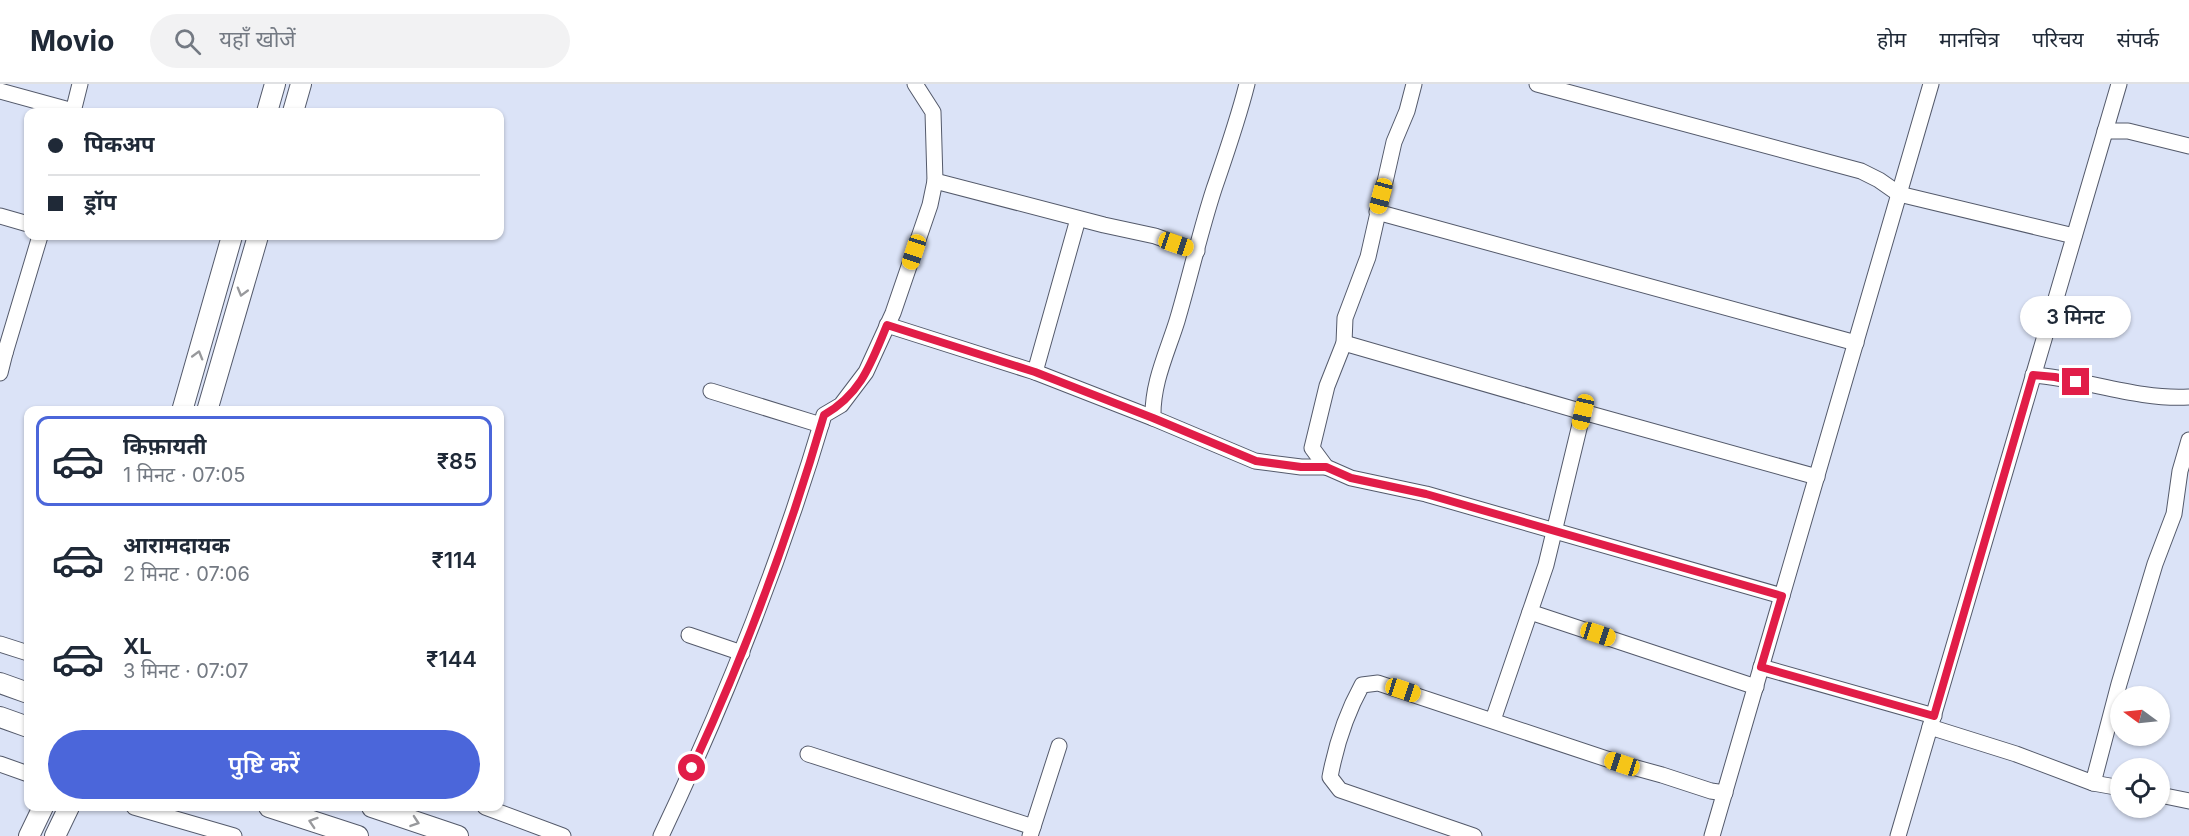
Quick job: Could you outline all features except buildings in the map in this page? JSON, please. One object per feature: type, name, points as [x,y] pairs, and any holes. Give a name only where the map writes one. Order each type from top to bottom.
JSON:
[{"type":"street","points":[[74,108],[80,84]]},
{"type":"street","points":[[268,108],[275,84]]},
{"type":"street","points":[[294,108],[301,84]]},
{"type":"street","points":[[661,836],[714,721],[742,653],[772,575],[824,415],[841,405],[861,381],[887,325],[930,205],[935,181],[933,112],[915,84]]},
{"type":"street","points":[[1153,418],[1153,400],[1161,369],[1214,190],[1233,138],[1247,84]]},
{"type":"street","points":[[1326,467],[1312,448],[1327,386],[1344,343],[1345,318],[1368,257],[1394,142],[1407,111],[1414,84]]},
{"type":"street","points":[[1537,84],[1861,171],[1899,194],[2074,236]]},
{"type":"street","points":[[1712,836],[1931,84]]},
{"type":"street","points":[[1898,836],[2119,84]]},
{"type":"street","points":[[0,91],[59,108]]},
{"type":"street","points":[[2105,131],[2128,130],[2189,146]]},
{"type":"street","points":[[935,181],[1155,237],[1197,251]]},
{"type":"street","points":[[1377,212],[1856,343]]},
{"type":"street","points":[[0,216],[24,223]]},
{"type":"street","points":[[1035,372],[1078,219]]},
{"type":"street","points":[[0,373],[3,352],[39,240]]},
{"type":"street","points":[[183,406],[231,240]]},
{"type":"street","points":[[208,406],[257,240]]},
{"type":"street","points":[[887,325],[1035,372],[1256,461],[1301,467],[1326,467],[1351,478],[1426,494],[1782,596]]},
{"type":"street","points":[[1344,343],[1817,477]]},
{"type":"street","points":[[2033,375],[2055,377],[2120,392],[2189,397]]},
{"type":"street","points":[[711,390],[821,425]]},
{"type":"street","points":[[1493,720],[1546,565],[1583,412]]},
{"type":"street","points":[[2093,783],[2119,684],[2155,564],[2181,514],[2180,471],[2189,440]]},
{"type":"street","points":[[1530,612],[1756,687]]},
{"type":"street","points":[[689,635],[742,653]]},
{"type":"street","points":[[0,644],[24,652]]},
{"type":"street","points":[[1761,667],[1932,721],[2093,783],[2110,786]]},
{"type":"street","points":[[1474,836],[1340,790],[1330,777],[1336,748],[1353,702],[1362,685],[1378,682],[1622,764],[1662,774],[1711,791],[1725,793]]},
{"type":"street","points":[[0,683],[24,692]]},
{"type":"street","points":[[0,717],[24,726]]},
{"type":"street","points":[[808,754],[1035,833],[1059,746]]},
{"type":"street","points":[[0,764],[24,773]]},
{"type":"street","points":[[2170,797],[2189,801]]},
{"type":"street","points":[[29,836],[41,811]]},
{"type":"street","points":[[55,836],[67,811]]},
{"type":"street","points":[[148,811],[234,836]]},
{"type":"street","points":[[281,811],[358,836]]},
{"type":"street","points":[[384,811],[458,836]]},
{"type":"street","points":[[495,811],[563,836]]},
{"type":"route","points":[[692,768],[753,627],[824,415],[841,405],[855,389],[866,372],[887,325],[1035,372],[1256,461],[1301,467],[1326,467],[1351,478],[1426,494],[1782,596],[1761,667],[1934,716],[2033,375],[2076,382]]}]
